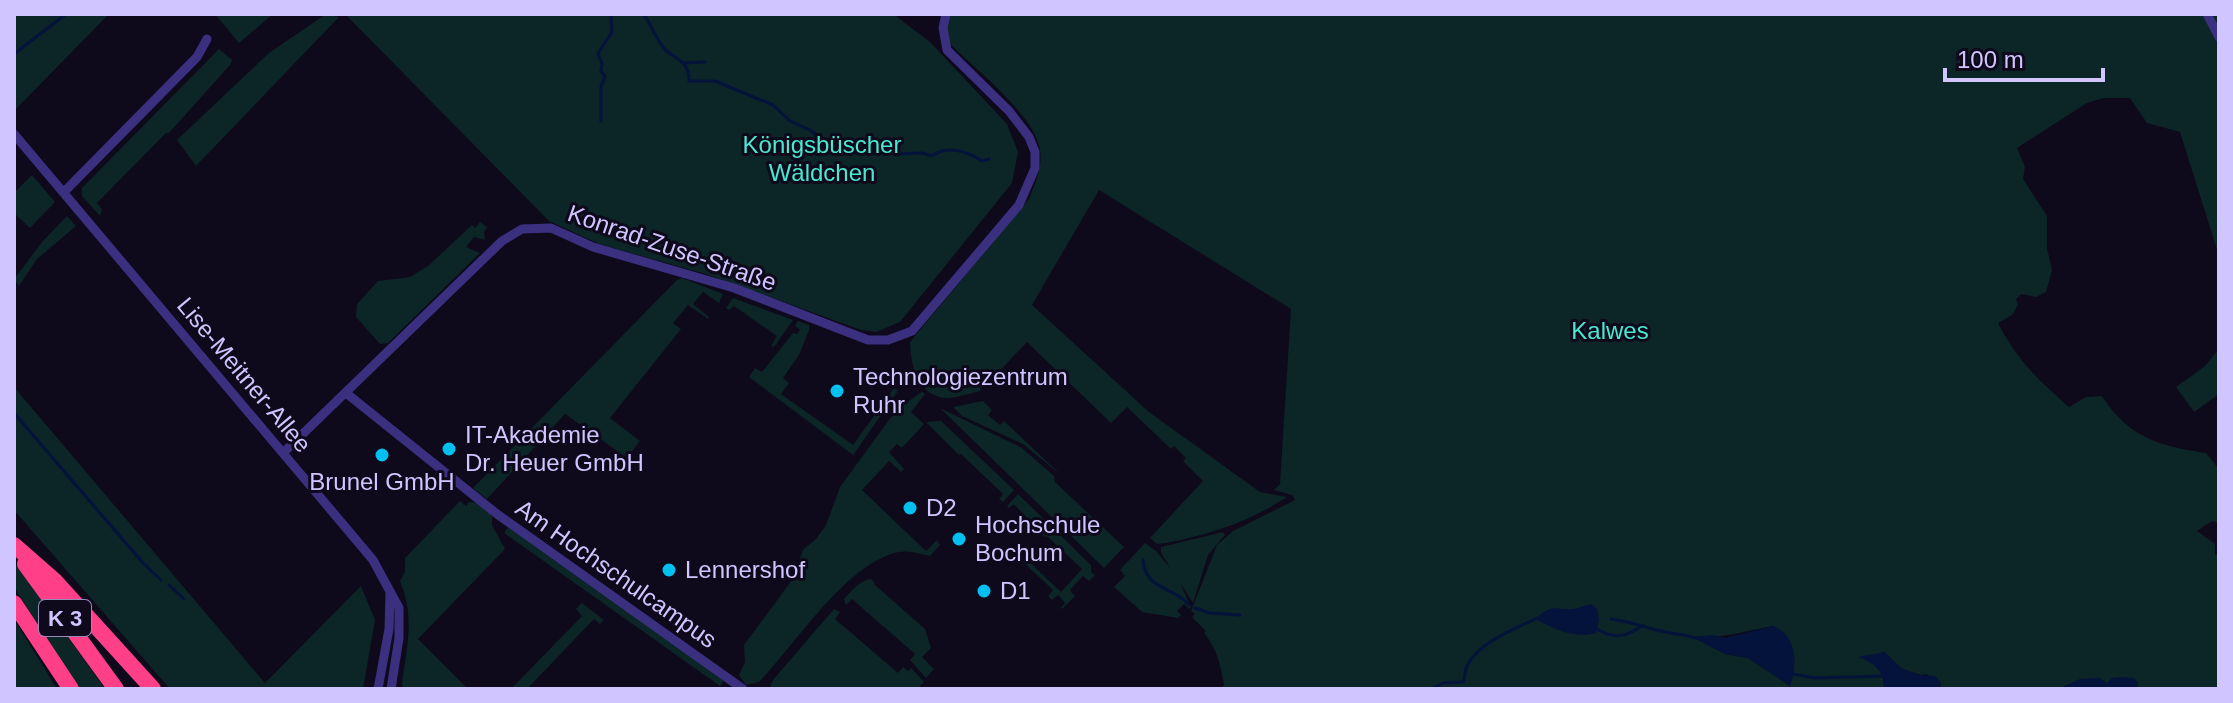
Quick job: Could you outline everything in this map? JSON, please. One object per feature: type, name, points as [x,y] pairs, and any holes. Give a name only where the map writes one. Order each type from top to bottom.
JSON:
[{"type":"highway","name":"K 3","points":[[14,547],[116,689]]},
{"type":"highway","points":[[14,547],[54,580],[153,689]]},
{"type":"highway","name":"K 3","points":[[14,603],[71,689]]},
{"type":"street","name":"Konrad-Zuse-Straße","points":[[283,453],[502,241],[512,233],[532,227],[551,228],[593,247],[734,288],[868,340],[888,340],[912,331],[1019,205],[1035,168],[1035,152],[1029,137],[1009,111],[947,50],[943,28],[946,14]]},
{"type":"street","points":[[2207,14],[2219,37]]},
{"type":"street","points":[[64,192],[197,57],[207,39]]},
{"type":"street","name":"Lise-Meitner-Allee","points":[[14,134],[373,560],[399,608],[400,623],[391,689]]},
{"type":"street","name":"Am Hochschulcampus","points":[[346,393],[497,514],[743,689]]},
{"type":"street","points":[[378,689],[389,629],[389,586]]},
{"type":"green space","points":[[14,14],[109,14],[14,111]]},
{"type":"green space","points":[[215,14],[273,14],[239,43]]},
{"type":"green space","points":[[326,14],[339,17],[196,166],[177,140],[269,53]]},
{"type":"green space","name":"Königsbüscher Wäldchen","points":[[345,14],[893,14],[930,42],[1007,124],[1018,152],[1012,183],[900,322],[876,332],[861,330],[706,274],[599,244],[549,221]]},
{"type":"green space","name":"Kalwes","points":[[948,14],[2219,14],[2219,256],[2180,132],[2147,123],[2130,98],[2103,98],[2087,103],[2017,148],[2025,167],[2023,179],[2047,216],[2047,248],[2052,270],[2046,292],[2036,297],[2021,294],[2016,299],[2018,305],[2012,315],[1998,323],[2029,369],[2069,407],[2086,397],[2102,396],[2123,422],[2135,431],[2160,443],[2206,453],[2219,469],[2219,523],[2212,521],[2197,531],[2215,544],[2215,555],[2219,553],[2219,689],[2138,689],[2138,683],[2107,684],[2081,679],[2059,689],[1940,689],[1941,683],[1926,674],[1902,669],[1890,659],[1860,657],[1878,669],[1884,689],[1220,689],[1224,685],[1218,658],[1204,633],[1206,631],[1192,617],[1195,614],[1191,611],[1217,545],[1233,531],[1295,500],[1292,495],[1274,490],[1280,484],[1291,309],[1099,190],[1032,305],[1149,412],[1260,492],[1287,497],[1244,520],[1167,543],[1157,544],[1150,538],[1203,481],[1183,461],[1186,458],[1174,446],[1171,449],[1127,407],[1111,423],[1027,342],[987,381],[981,391],[949,398],[930,393],[914,370],[910,342],[1029,199],[1040,163],[1036,136],[1027,122],[1002,92],[948,42],[945,24]],"holes":[[[1773,626],[1789,685],[1748,658],[1725,654],[1695,638],[1724,636]]]},
{"type":"green space","points":[[219,49],[232,60],[230,65],[169,133],[97,203],[102,209],[100,216],[82,196],[82,188]]},
{"type":"green space","points":[[32,175],[55,202],[30,228],[14,213],[14,193]]},
{"type":"green space","points":[[67,216],[76,226],[37,259],[19,286],[14,279]]},
{"type":"green space","points":[[480,222],[487,227],[485,240],[474,237],[466,247],[480,253],[388,343],[380,344],[356,317],[357,304],[378,281],[410,277],[428,266],[472,225],[475,228]]},
{"type":"green space","points":[[682,278],[723,294],[719,303],[703,292],[693,304],[708,319],[688,305],[673,323],[681,329],[610,418],[640,441],[627,458],[565,414],[487,499],[473,488],[677,280]]},
{"type":"green space","points":[[733,298],[793,320],[774,347],[771,346],[777,336],[734,306],[729,310],[726,308]]},
{"type":"green space","points":[[798,321],[809,325],[809,330],[799,355],[783,378],[789,383],[781,394],[853,445],[894,388],[898,391],[853,455],[749,377],[755,368],[762,372],[793,333],[797,334],[800,330],[795,326]]},
{"type":"green space","points":[[2219,349],[2219,394],[2194,412],[2176,387],[2205,366]]},
{"type":"green space","points":[[14,387],[265,683],[361,586],[375,620],[363,689],[170,689],[14,510]]},
{"type":"green space","points":[[922,392],[925,394],[911,412],[924,424],[902,448],[897,444],[889,452],[904,469],[901,472],[889,461],[862,490],[926,551],[937,540],[940,545],[930,556],[899,552],[860,571],[823,607],[759,682],[746,685],[739,675],[745,662],[744,645],[792,580],[803,550],[826,525],[840,487],[897,409]]},
{"type":"green space","points":[[983,401],[992,410],[988,415],[1000,425],[1004,421],[1061,475],[1023,444],[962,416],[953,407]]},
{"type":"green space","points":[[940,408],[1022,448],[1124,547],[1104,568]]},
{"type":"green space","points":[[941,421],[1014,490],[1003,502],[999,499],[1003,494],[926,422]]},
{"type":"green space","points":[[1018,494],[1091,565],[1091,572],[1095,575],[1089,581],[1083,576],[1070,590],[1075,596],[1063,608],[1060,609],[1065,603],[1058,595],[1052,600],[1048,596],[1053,590],[1022,561],[1025,558],[1061,592],[1082,569],[1045,537],[1014,504],[1009,508],[1007,506]]},
{"type":"green space","points":[[460,501],[466,506],[469,502],[478,503],[492,514],[492,525],[505,549],[418,639],[468,689],[403,689],[409,619],[400,581],[405,572],[405,558]]},
{"type":"green space","points":[[508,527],[724,680],[720,686],[504,533]]},
{"type":"green space","points":[[1223,532],[1225,535],[1208,555],[1193,603],[1180,583],[1191,607],[1189,609],[1184,604],[1177,611],[1181,615],[1178,618],[1142,612],[1114,587],[1125,576],[1120,570],[1145,543],[1171,569],[1161,553],[1161,547]]},
{"type":"green space","points":[[14,562],[105,689],[79,689],[14,587]]},
{"type":"green space","points":[[872,579],[925,629],[931,648],[922,657],[934,669],[926,678],[910,660],[915,654],[852,599],[846,605],[844,599],[853,589]]},
{"type":"green space","points":[[582,603],[604,620],[600,624],[594,619],[527,689],[511,689],[582,616],[576,609]]},
{"type":"green space","points":[[834,609],[840,612],[835,619],[898,673],[903,667],[908,671],[911,668],[924,682],[917,689],[769,689],[773,680]]},
{"type":"green space","points":[[14,619],[57,689],[14,689]]},
{"type":"water","points":[[1591,604],[1597,609],[1599,619],[1596,633],[1573,634],[1536,619],[1549,609],[1575,609]]},
{"type":"water","points":[[1773,626],[1787,636],[1794,652],[1790,686],[1748,658],[1725,654],[1693,637],[1713,635],[1725,638]]},
{"type":"water","points":[[1885,652],[1902,669],[1935,676],[1941,683],[1940,689],[1884,689],[1883,677],[1877,668],[1858,657]]},
{"type":"water","points":[[2100,678],[2107,683],[2112,678],[2134,678],[2138,689],[2059,689],[2080,679]]},
{"type":"waterway","points":[[14,54],[66,14]]},
{"type":"waterway","points":[[601,121],[601,87],[605,76],[598,53],[612,32],[611,14]]},
{"type":"waterway","points":[[643,14],[663,47],[686,68],[689,81],[715,81],[773,105],[790,121],[821,139],[840,144],[858,141],[869,148],[895,154],[922,153],[932,156],[950,150],[970,154],[982,161],[989,159]]},
{"type":"waterway","points":[[683,63],[705,62]]},
{"type":"waterway","points":[[14,413],[161,580]]},
{"type":"waterway","points":[[1143,560],[1145,570],[1154,583],[1189,605]]},
{"type":"waterway","points":[[169,585],[184,599]]},
{"type":"waterway","points":[[1195,608],[1210,613],[1240,615]]},
{"type":"waterway","points":[[1431,689],[1443,683],[1463,682],[1467,666],[1481,649],[1537,618]]},
{"type":"waterway","points":[[1611,619],[1696,638]]},
{"type":"waterway","points":[[1597,629],[1620,636],[1643,625]]},
{"type":"waterway","points":[[1793,674],[1815,678],[1884,676]]},
{"type":"place","name":"Technologiezentrum Ruhr","points":[[837,391]]},
{"type":"place","name":"IT-Akademie Dr. Heuer GmbH","points":[[449,449]]},
{"type":"place","name":"Brunel GmbH","points":[[382,455]]},
{"type":"place","name":"D2","points":[[910,508]]},
{"type":"place","name":"Hochschule Bochum","points":[[959,539]]},
{"type":"place","name":"Lennershof","points":[[669,570]]},
{"type":"place","name":"D1","points":[[984,591]]}]
